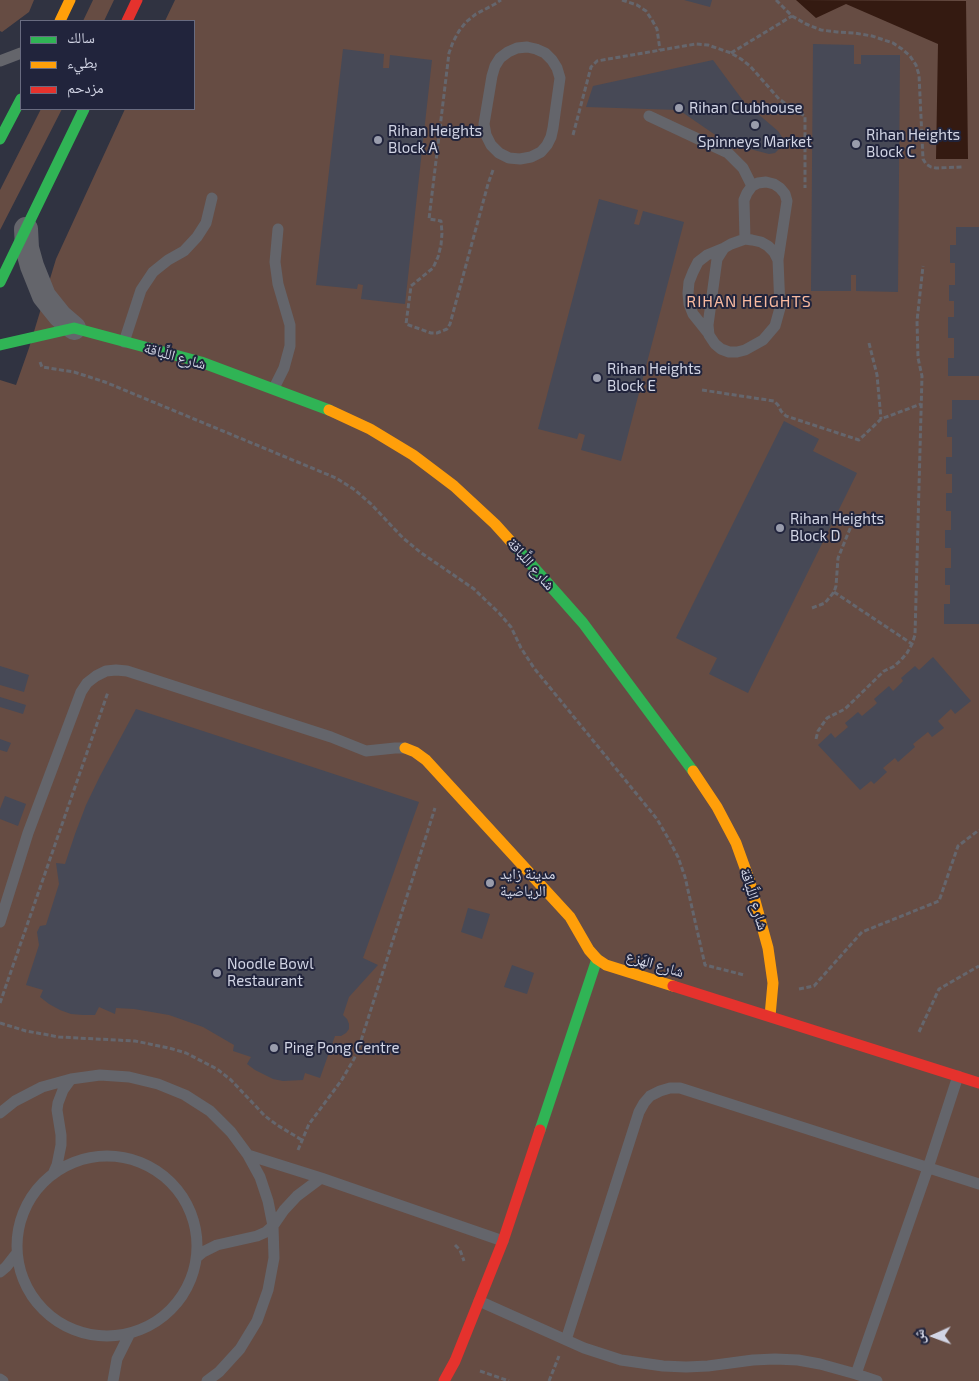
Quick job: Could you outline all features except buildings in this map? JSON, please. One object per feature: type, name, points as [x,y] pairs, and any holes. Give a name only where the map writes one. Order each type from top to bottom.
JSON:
[{"type":"street","points":[[60,20],[70,0]]},
{"type":"street","points":[[127,20],[137,0]]},
{"type":"street","points":[[0,139],[20,100]]},
{"type":"street","points":[[0,282],[84,110]]},
{"type":"street","name":"شارع اللَّباقة","points":[[26,229],[32,266],[44,296],[60,316],[74,328],[201,362],[320,406],[370,429],[431,467],[495,524],[583,623],[695,773],[717,807],[736,844],[749,879],[768,948],[773,983],[770,1016]]},
{"type":"street","name":"شارع اللَّباقة","points":[[0,345],[74,328]]},
{"type":"street","points":[[405,748],[426,760],[570,917],[596,959],[503,1241],[455,1361],[444,1381]]},
{"type":"street","name":"شارع الهَزع","points":[[596,959],[611,966],[979,1083]]},
{"type":"lane","points":[[527,47],[536,49],[545,53],[552,60],[558,68],[560,78],[551,137],[541,152],[531,157],[509,158],[499,153],[491,145],[486,135],[484,124],[495,66],[500,58],[517,48],[527,47]]},
{"type":"lane","points":[[2,59],[20,53]]},
{"type":"lane","points":[[649,116],[728,153],[743,168],[752,186]]},
{"type":"lane","points":[[744,239],[744,200],[747,193],[752,186],[758,183],[774,184],[780,188],[787,201],[778,260],[780,308],[774,326],[763,340],[737,352],[721,349],[715,344],[691,309],[688,293],[689,282],[698,262],[706,255],[744,239],[768,246],[778,260]]},
{"type":"lane","points":[[124,342],[141,290],[153,272],[168,260],[184,251],[197,237],[206,222],[212,198]]},
{"type":"lane","points":[[274,388],[284,368],[290,346],[290,325],[278,284],[275,262],[278,229]]},
{"type":"lane","points":[[709,335],[708,325],[717,259],[724,248]]},
{"type":"lane","points":[[0,922],[28,833],[81,692],[87,683],[106,671],[127,671],[366,750],[405,748]]},
{"type":"lane","points":[[0,1113],[15,1101],[42,1087],[71,1079],[100,1075],[130,1077],[158,1084],[185,1095],[210,1111],[231,1132],[248,1155],[260,1177],[268,1201],[273,1226],[274,1258],[268,1290],[257,1321],[240,1348],[219,1372],[207,1381]]},
{"type":"lane","points":[[856,1374],[958,1076]]},
{"type":"lane","points":[[53,1174],[62,1145],[57,1110],[58,1103],[63,1090],[71,1079]]},
{"type":"lane","points":[[566,1340],[639,1112],[650,1096],[660,1091],[680,1088],[979,1184]]},
{"type":"lane","points":[[248,1155],[321,1178],[503,1241]]},
{"type":"lane","points":[[112,1156],[133,1159],[152,1168],[169,1180],[183,1196],[192,1215],[198,1236],[194,1275],[186,1292],[175,1307],[162,1319],[146,1329],[129,1335],[109,1338],[90,1336],[71,1330],[54,1320],[40,1307],[28,1291],[21,1273],[17,1253],[17,1236],[29,1201],[39,1186],[53,1174],[71,1163],[91,1157],[112,1156]]},
{"type":"lane","points":[[197,1257],[217,1245],[257,1236],[266,1232],[297,1196],[321,1178]]},
{"type":"lane","points":[[0,1272],[6,1268],[17,1253]]},
{"type":"lane","points":[[479,1301],[566,1340],[621,1360],[686,1367],[753,1360],[798,1360],[820,1364],[877,1381]]},
{"type":"lane","points":[[113,1381],[117,1359],[129,1335]]},
{"type":"path","points":[[499,153],[488,184],[450,324],[447,329],[436,333],[406,324],[411,286],[433,268],[441,245],[441,221],[429,219],[449,54],[453,42],[466,22],[500,0]]},
{"type":"path","points":[[622,0],[637,5],[646,11],[657,29],[660,50]]},
{"type":"path","points":[[776,0],[792,16],[821,30],[863,34],[893,43],[902,49],[913,60],[919,75],[923,159],[926,164],[936,168],[964,167]]},
{"type":"path","points":[[731,52],[792,16]]},
{"type":"path","points":[[573,138],[590,71],[594,64],[602,60],[660,50],[696,44],[708,45],[731,52],[741,59],[750,66],[779,99],[805,116],[805,196]]},
{"type":"path","points":[[816,739],[822,724],[827,718],[845,709],[884,671],[893,667],[901,660],[912,644],[916,625],[922,376],[917,340],[917,321],[923,266]]},
{"type":"path","points":[[32,337],[42,366],[74,372],[105,382],[336,478],[355,490],[371,504],[403,538],[420,552],[474,589],[487,601],[510,627],[534,668],[657,819],[685,877],[705,965],[800,989],[814,986],[862,932],[939,901],[958,846],[979,830]]},
{"type":"path","points":[[869,343],[877,375],[880,419]]},
{"type":"path","points":[[702,390],[774,401],[786,416],[859,440],[880,419],[921,404]]},
{"type":"path","points":[[812,608],[825,603],[834,592],[838,558],[856,514]]},
{"type":"path","points":[[834,592],[912,644]]},
{"type":"path","points":[[0,1003],[116,670]]},
{"type":"path","points":[[292,1170],[309,1124],[341,1081],[359,1047],[444,780]]},
{"type":"path","points":[[919,1032],[938,989],[979,966]]},
{"type":"path","points":[[0,1023],[42,1034],[135,1041],[186,1053],[217,1069],[231,1080],[266,1116],[302,1140]]},
{"type":"path","points":[[453,1243],[460,1250],[466,1268]]},
{"type":"path","points":[[549,1381],[566,1340]]},
{"type":"shaded area","points":[[0,0],[34,0],[29,12],[2,32],[0,31]]},
{"type":"shaded area","points":[[93,0],[114,0],[104,20],[83,20]]},
{"type":"shaded area","name":"مدينة زايد الرياضية","points":[[175,0],[979,0],[979,1381],[0,1381],[0,380],[16,385],[56,259],[125,110],[195,110],[195,20],[165,20]]},
{"type":"shaded area","points":[[796,0],[966,1],[968,159],[936,159],[938,44],[846,4],[816,18]]},
{"type":"shaded area","points":[[40,110],[61,110],[0,230],[0,190]]},
{"type":"traffic: fast","points":[[0,139],[20,101]]},
{"type":"traffic: fast","points":[[0,282],[84,110]]},
{"type":"traffic: fast","points":[[0,345],[74,328],[201,362],[329,410]]},
{"type":"traffic: fast","points":[[514,545],[583,623],[693,771]]},
{"type":"traffic: fast","points":[[540,1130],[597,959]]},
{"type":"traffic: slow","points":[[60,20],[70,0]]},
{"type":"traffic: slow","points":[[329,410],[370,429],[413,455],[454,486],[495,524],[514,545]]},
{"type":"traffic: slow","points":[[405,748],[426,760],[570,917],[589,950],[597,959],[606,965],[673,986]]},
{"type":"traffic: slow","points":[[693,771],[717,807],[736,843],[749,879],[768,948],[773,983],[770,1016]]},
{"type":"traffic: jam","points":[[127,20],[137,0]]},
{"type":"traffic: jam","points":[[673,986],[979,1083]]},
{"type":"traffic: jam","points":[[444,1381],[455,1361],[503,1241],[540,1130]]},
{"type":"place","name":"Rihan Clubhouse","points":[[679,108]]},
{"type":"place","name":"Spinneys Market","points":[[755,125]]},
{"type":"place","name":"Rihan Heights Block A","points":[[378,140]]},
{"type":"place","name":"Rihan Heights Block C","points":[[856,144]]},
{"type":"place","name":"Rihan Heights Block E","points":[[597,378]]},
{"type":"place","name":"Rihan Heights Block D","points":[[780,528]]},
{"type":"place","name":"مدينة زايد الرياضية","points":[[490,883]]},
{"type":"place","name":"Noodle Bowl Restaurant","points":[[217,973]]},
{"type":"place","name":"Ping Pong Centre","points":[[274,1048]]},
{"type":"district","name":"RIHAN HEIGHTS","points":[[749,302]]}]
